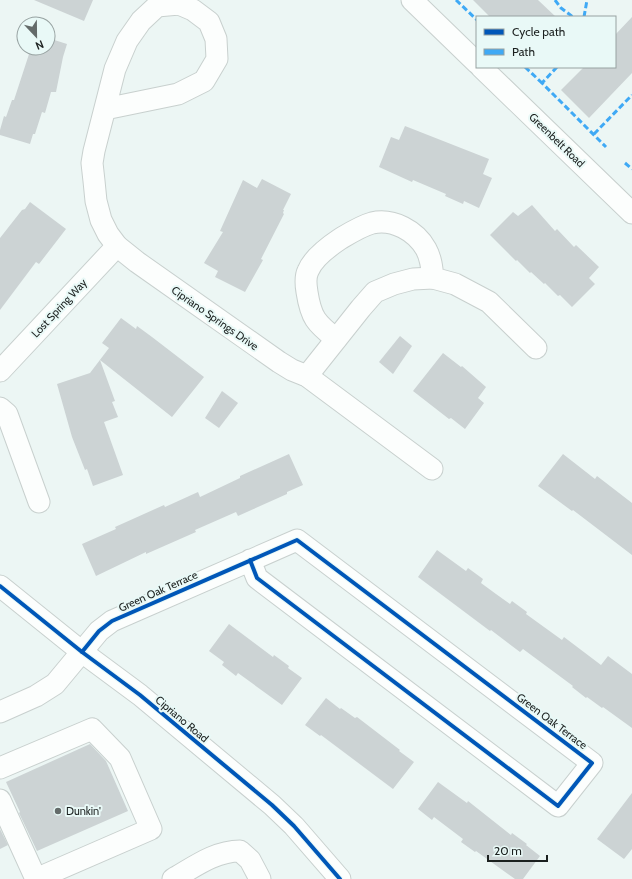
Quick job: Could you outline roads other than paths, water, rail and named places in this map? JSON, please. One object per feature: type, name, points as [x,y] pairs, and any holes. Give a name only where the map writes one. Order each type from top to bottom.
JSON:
[{"type":"street","points":[[412,0],[476,62]]},
{"type":"street","name":"Cipriano Springs Drive","points":[[105,109],[178,94],[204,80],[217,59],[216,39],[208,22],[193,10],[179,4],[157,6],[141,21],[127,41],[116,69],[99,129],[92,163],[96,201],[101,220],[108,234],[118,246],[137,262],[232,330],[292,370],[307,376],[432,468]]},
{"type":"street","name":"Greenbelt Road","points":[[482,68],[632,213]]},
{"type":"street","points":[[336,339],[320,326],[312,315],[306,286],[307,272],[314,261],[336,242],[360,228],[374,223],[388,222],[400,224],[416,236],[426,248],[431,261],[433,278]]},
{"type":"street","name":"Lost Spring Way","points":[[0,371],[118,246]]},
{"type":"street","points":[[307,376],[375,292],[394,284],[414,279],[433,278],[455,284],[489,302],[536,348]]},
{"type":"street","points":[[0,408],[8,414],[39,502]]},
{"type":"street","name":"Green Oak Terrace","points":[[0,712],[36,696],[55,684],[99,631],[112,621],[250,560],[297,540],[592,763],[558,806],[256,578],[250,560]]},
{"type":"street","name":"Cipriano Road","points":[[0,586],[82,652],[140,695],[272,806],[294,826],[340,879]]},
{"type":"street","points":[[0,768],[92,729],[120,758],[150,829],[36,879],[0,800]]},
{"type":"street","points":[[173,879],[206,860],[230,851],[240,851],[250,860],[260,879]]},
{"type":"place","name":"Dunkin'","points":[[58,811]]}]
